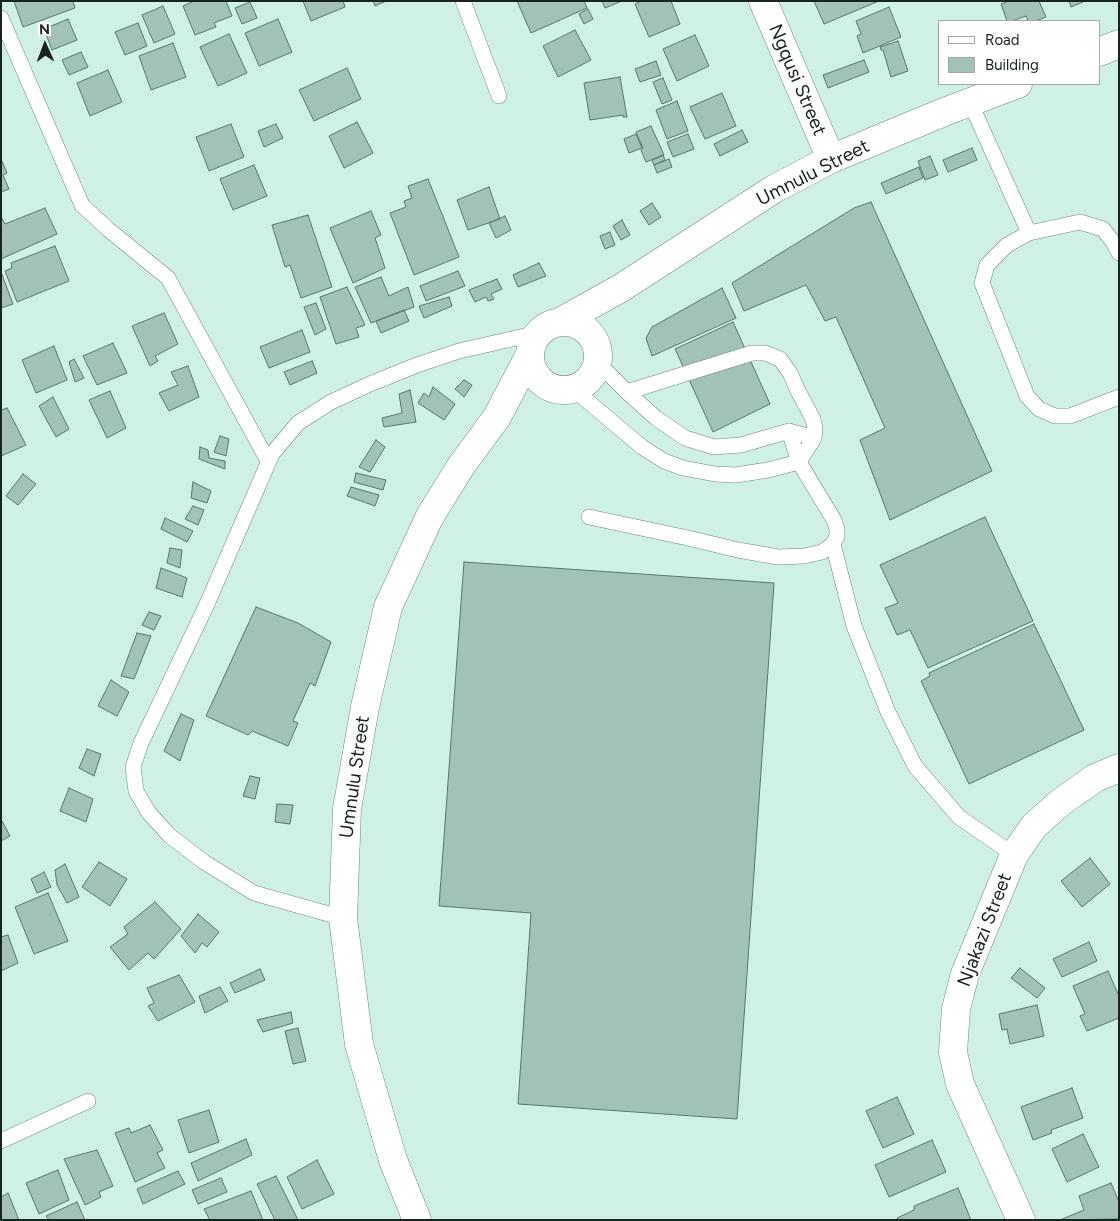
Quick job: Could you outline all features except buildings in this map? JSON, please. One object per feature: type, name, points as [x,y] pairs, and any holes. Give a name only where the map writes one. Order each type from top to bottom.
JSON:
[{"type":"street","name":"Ngqusi Street","points":[[763,1],[831,159]]},
{"type":"street","points":[[1100,52],[1119,44]]},
{"type":"street","name":"Umnulu Street","points":[[417,1220],[394,1160],[359,1044],[343,918],[347,809],[364,707],[388,607],[430,516],[461,466],[497,417],[543,337],[774,189],[831,159],[1015,85]]},
{"type":"street","name":"Umnulu Street","points":[[595,350],[622,288]]},
{"type":"street","points":[[573,323],[584,328],[595,350],[592,373],[584,383],[561,387],[538,379],[532,368],[543,337],[573,323]]},
{"type":"street","name":"Umnulu Street","points":[[497,417],[561,387]]},
{"type":"street","name":"Njakazi Street","points":[[1021,1220],[960,1084],[952,1052],[956,1010],[965,974],[1014,855],[1034,826],[1061,802],[1096,778],[1119,768]]},
{"type":"lane","points":[[463,1],[499,96]]},
{"type":"lane","points":[[1,18],[82,205],[109,230],[168,278],[268,461]]},
{"type":"lane","points":[[970,102],[1030,233]]},
{"type":"lane","points":[[1119,253],[1103,229],[1080,222],[1030,233],[1007,245],[987,265],[982,283],[1027,396],[1039,409],[1055,416],[1070,416],[1119,397]]},
{"type":"lane","points":[[343,918],[254,892],[204,862],[170,836],[149,813],[136,790],[133,767],[141,743],[207,604],[268,461],[298,422],[331,402],[417,365],[450,354],[543,337]]},
{"type":"lane","points":[[595,350],[626,392],[656,418],[685,438],[714,447],[741,445],[789,432],[814,438]]},
{"type":"lane","points":[[561,387],[642,447],[664,461],[683,468],[715,474],[736,474],[768,470],[799,462],[814,438],[815,428],[813,419],[790,374],[780,359],[765,354],[752,353],[626,392]]},
{"type":"lane","points":[[589,517],[738,550],[778,556],[804,556],[822,552],[833,544],[837,536],[837,529],[834,520],[799,462],[789,432]]},
{"type":"lane","points":[[833,544],[854,626],[888,712],[915,766],[959,817],[1014,855]]},
{"type":"lane","points":[[1,1141],[88,1101]]}]
